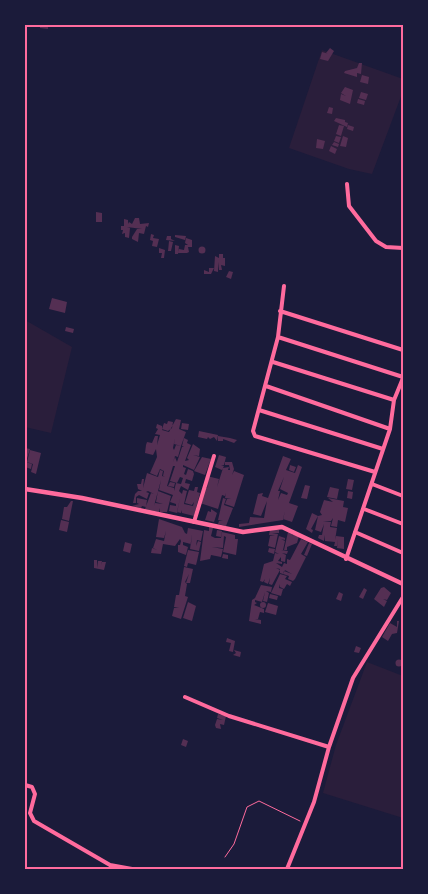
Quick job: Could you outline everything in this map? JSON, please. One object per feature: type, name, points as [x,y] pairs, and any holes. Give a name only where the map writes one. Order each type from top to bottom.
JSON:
[{"type":"street","points":[[347,184],[349,206],[376,241],[386,247],[403,248]]},
{"type":"street","points":[[284,286],[278,337],[252,431],[255,436],[375,472]]},
{"type":"street","points":[[280,311],[403,350]]},
{"type":"street","points":[[278,337],[403,377],[394,400],[390,430],[346,559]]},
{"type":"street","points":[[272,362],[394,400]]},
{"type":"street","points":[[266,386],[390,430]]},
{"type":"street","points":[[259,410],[383,449]]},
{"type":"street","points":[[194,522],[214,456]]},
{"type":"street","points":[[372,484],[403,496]]},
{"type":"street","points":[[25,489],[82,498],[244,532],[282,527],[346,559],[403,584]]},
{"type":"street","points":[[364,509],[403,524]]},
{"type":"street","points":[[355,532],[403,553]]},
{"type":"street","points":[[286,869],[306,823],[329,747],[353,678],[403,597]]},
{"type":"street","points":[[185,697],[229,716],[329,747]]},
{"type":"street","points":[[25,785],[32,787],[35,794],[30,813],[34,821],[110,865],[132,869]]},
{"type":"path","points":[[224,857],[234,844],[247,807],[259,801],[306,823]]},
{"type":"shaded area","points":[[322,50],[403,79],[403,91],[372,174],[349,169],[289,148]]},
{"type":"shaded area","points":[[25,320],[72,347],[51,433],[25,427]]},
{"type":"shaded area","points":[[367,662],[403,676],[403,818],[323,793],[336,745]]},
{"type":"building","points":[[40,25],[48,25],[48,29],[40,28]]},
{"type":"building","points":[[330,48],[334,51],[328,61],[320,59],[322,52],[329,54],[326,53]]},
{"type":"building","points":[[359,63],[362,63],[361,74],[357,73],[357,77],[344,73],[345,71],[357,68]]},
{"type":"building","points":[[362,75],[369,77],[368,84],[360,82]]},
{"type":"building","points":[[345,87],[353,90],[350,104],[340,100],[341,94],[346,96],[341,93]]},
{"type":"building","points":[[361,92],[368,94],[366,100],[359,98]]},
{"type":"building","points":[[358,99],[365,101],[364,105],[357,103]]},
{"type":"building","points":[[329,107],[333,108],[332,114],[327,113]]},
{"type":"building","points":[[336,118],[345,120],[348,123],[347,127],[334,121]]},
{"type":"building","points":[[339,125],[344,126],[341,136],[336,134]]},
{"type":"building","points":[[348,125],[354,127],[353,131],[347,129]]},
{"type":"building","points":[[336,136],[341,137],[339,143],[334,141]]},
{"type":"building","points":[[343,136],[348,138],[346,147],[340,146]]},
{"type":"building","points":[[317,139],[325,141],[323,149],[316,148]]},
{"type":"building","points":[[334,142],[339,144],[338,147],[332,145]]},
{"type":"building","points":[[331,146],[337,149],[335,154],[329,151]]},
{"type":"building","points":[[96,212],[102,213],[102,222],[96,222]]},
{"type":"building","points":[[135,218],[139,218],[140,224],[149,223],[144,234],[139,233],[138,242],[132,239],[132,237],[137,229],[142,229],[127,227],[130,228],[129,238],[125,237],[125,233],[122,234],[123,230],[121,230],[121,226],[124,226],[124,219],[128,220],[128,224],[129,222],[132,224]]},
{"type":"building","points":[[151,234],[154,235],[153,238],[159,239],[157,247],[152,246]]},
{"type":"building","points":[[175,235],[186,236],[185,240],[175,237]]},
{"type":"building","points":[[167,236],[171,236],[171,239],[175,241],[166,240]]},
{"type":"building","points":[[186,238],[192,240],[192,247],[188,247],[189,252],[187,253],[178,253],[179,249],[184,250],[185,245],[188,245],[185,243]]},
{"type":"building","points":[[169,241],[173,242],[171,251],[168,251]]},
{"type":"building","points":[[175,245],[179,246],[178,254],[175,254]]},
{"type":"building","points":[[202,246],[206,250],[202,254],[198,250]]},
{"type":"building","points":[[159,248],[165,250],[164,258],[161,258],[162,253],[159,253]]},
{"type":"building","points":[[219,254],[223,254],[223,258],[225,258],[225,266],[221,265],[222,270],[219,270],[218,262],[218,272],[214,271],[215,256],[219,258]]},
{"type":"building","points":[[209,268],[214,268],[211,274],[204,274],[204,270],[209,272]]},
{"type":"building","points":[[229,271],[233,272],[231,279],[226,277]]},
{"type":"building","points":[[52,298],[67,302],[65,313],[49,309]]},
{"type":"building","points":[[66,327],[74,329],[73,333],[65,331]]},
{"type":"building","points":[[176,419],[181,420],[179,429],[186,432],[181,446],[178,457],[175,456],[173,462],[175,457],[177,462],[182,447],[184,447],[182,446],[184,438],[191,445],[185,461],[189,460],[187,458],[193,444],[200,449],[199,456],[193,455],[200,457],[194,470],[183,465],[186,468],[184,474],[186,475],[188,469],[193,471],[194,474],[192,481],[186,479],[185,483],[190,484],[188,490],[181,486],[179,491],[182,494],[183,490],[187,491],[184,504],[193,506],[194,502],[192,505],[185,503],[189,490],[194,491],[195,487],[198,487],[197,492],[200,493],[194,516],[182,513],[182,510],[181,513],[169,511],[170,505],[176,506],[176,504],[170,502],[173,495],[159,490],[161,480],[158,491],[171,496],[167,512],[160,512],[160,508],[159,512],[145,509],[151,493],[154,494],[148,491],[146,492],[149,493],[147,499],[139,495],[136,497],[136,503],[133,503],[135,494],[138,491],[142,491],[138,489],[137,484],[141,484],[142,479],[144,479],[143,488],[147,473],[158,477],[160,470],[163,471],[162,476],[165,477],[163,476],[164,471],[160,469],[157,476],[150,473],[157,457],[156,449],[153,455],[145,453],[147,442],[152,443],[155,436],[158,436],[157,445],[160,435],[155,434],[158,429],[156,428],[157,424],[162,426],[162,430],[169,432]],"holes":[[[173,466],[175,466],[170,481],[177,483],[180,477],[183,478],[181,484],[176,483],[174,491],[174,488],[167,486]]]},
{"type":"building","points":[[168,421],[173,422],[172,428],[168,431],[162,429],[164,423],[167,424]]},
{"type":"building","points":[[182,423],[189,424],[188,430],[181,429]]},
{"type":"building","points":[[199,431],[218,435],[217,441],[214,437],[210,439],[208,437],[207,439],[198,437]]},
{"type":"building","points":[[218,436],[237,440],[234,443],[223,439],[223,441],[218,441]]},
{"type":"building","points":[[25,448],[30,449],[26,462],[32,464],[31,469],[25,467]]},
{"type":"building","points":[[30,450],[41,453],[36,474],[31,472],[33,464],[27,462]]},
{"type":"building","points":[[219,455],[226,457],[224,465],[221,465],[224,466],[222,470],[215,467]]},
{"type":"building","points":[[283,456],[291,459],[286,470],[295,473],[298,465],[302,467],[289,503],[298,506],[292,522],[283,519],[239,527],[239,524],[249,523],[250,517],[264,518],[267,501],[261,516],[253,514],[258,494],[263,493],[262,496],[268,498]],"holes":[[[284,477],[280,489],[288,493],[287,495],[281,493],[278,500],[280,491],[278,491]]]},
{"type":"building","points":[[202,457],[211,459],[205,475],[194,471]]},
{"type":"building","points":[[225,462],[232,462],[234,469],[232,475],[234,471],[244,475],[234,507],[225,504],[227,499],[231,499],[225,498],[226,493],[225,496],[222,495],[218,509],[200,503],[207,476],[219,479],[217,487],[223,468],[229,467],[228,470],[230,470],[229,465],[225,465]]},
{"type":"building","points":[[290,465],[296,467],[294,472],[289,470]]},
{"type":"building","points":[[348,479],[354,480],[352,490],[346,489]]},
{"type":"building","points":[[170,482],[175,483],[174,487],[168,486]]},
{"type":"building","points":[[305,485],[310,486],[307,499],[301,498]]},
{"type":"building","points":[[330,487],[339,489],[337,499],[327,497]]},
{"type":"building","points":[[348,491],[353,492],[352,499],[347,498]]},
{"type":"building","points":[[137,498],[147,500],[146,507],[132,506],[139,504],[137,503]]},
{"type":"building","points":[[223,498],[226,499],[224,505],[233,508],[226,526],[218,524],[219,521],[223,521],[218,520]]},
{"type":"building","points":[[328,498],[344,501],[343,507],[348,508],[345,522],[338,520],[337,527],[331,526],[333,518],[331,521],[323,521],[331,522],[330,527],[337,528],[335,540],[336,536],[344,537],[344,549],[337,548],[338,539],[337,546],[334,546],[335,542],[325,541],[325,535],[324,541],[318,538],[319,535],[322,535],[324,524],[321,532],[315,530],[318,516],[322,515],[320,512],[324,500],[333,502]]},
{"type":"building","points":[[73,501],[69,521],[62,519],[64,507],[67,507]]},
{"type":"building","points":[[211,509],[217,513],[214,522],[205,520],[208,511],[211,512]]},
{"type":"building","points":[[312,513],[318,516],[311,529],[313,530],[312,533],[306,529]]},
{"type":"building","points":[[159,519],[182,527],[187,534],[188,528],[203,531],[201,541],[197,540],[196,546],[198,541],[201,542],[199,551],[190,549],[191,544],[183,542],[183,545],[188,547],[186,555],[178,552],[180,539],[175,546],[163,544],[161,554],[151,553],[152,548],[157,550],[153,548],[156,539],[164,541],[166,531],[164,538],[156,537]]},
{"type":"building","points":[[61,520],[69,522],[67,532],[59,530]]},
{"type":"building","points":[[209,527],[213,528],[211,536],[215,538],[221,538],[222,532],[235,535],[235,539],[238,539],[236,555],[223,552],[226,537],[224,536],[223,548],[212,547],[223,549],[221,557],[211,555],[210,559],[200,561],[204,530],[209,531]]},
{"type":"building","points":[[270,529],[279,530],[279,533],[272,533],[278,534],[275,548],[268,546],[270,536],[275,536],[269,535]]},
{"type":"building","points":[[217,530],[222,531],[221,537],[216,536]]},
{"type":"building","points":[[288,532],[293,533],[292,536],[294,533],[299,536],[297,543],[284,550]]},
{"type":"building","points":[[279,536],[285,538],[285,540],[281,539],[285,541],[283,550],[281,550],[288,551],[287,554],[282,553],[286,555],[285,562],[281,561],[281,557],[278,561],[282,562],[282,564],[276,563],[282,567],[284,563],[287,564],[287,559],[290,560],[301,539],[308,542],[301,554],[306,557],[293,581],[288,579],[289,576],[280,573],[280,570],[272,585],[269,584],[270,578],[268,584],[264,582],[265,579],[263,582],[260,581],[264,564],[273,561],[275,553],[279,554],[275,552]]},
{"type":"building","points":[[125,542],[132,544],[130,553],[123,551]]},
{"type":"building","points":[[309,543],[312,544],[307,556],[304,555]]},
{"type":"building","points":[[269,548],[275,549],[274,554],[268,552]]},
{"type":"building","points":[[188,550],[199,552],[196,565],[188,563],[187,567],[184,566]]},
{"type":"building","points":[[223,554],[228,555],[228,559],[222,558]]},
{"type":"building","points":[[94,560],[97,560],[97,568],[98,561],[102,561],[101,565],[102,562],[106,562],[104,570],[94,568]]},
{"type":"building","points":[[184,567],[193,569],[190,583],[186,583],[185,596],[188,597],[181,619],[172,616],[174,608],[179,608],[174,607],[176,595],[179,595]]},
{"type":"building","points":[[280,574],[287,576],[285,579],[292,582],[290,586],[287,584],[284,589],[280,587],[280,584],[279,588],[283,589],[281,596],[271,593]]},
{"type":"building","points":[[261,585],[272,587],[271,592],[266,591],[269,593],[267,602],[263,601],[265,592],[262,602],[255,600],[257,603],[254,605],[264,609],[264,613],[260,612],[258,619],[255,619],[261,620],[261,624],[249,621],[252,600],[255,598]]},
{"type":"building","points":[[384,587],[391,593],[387,600],[383,599],[387,601],[384,607],[374,599],[381,588]]},
{"type":"building","points":[[364,588],[367,590],[363,599],[359,597]]},
{"type":"building","points":[[339,592],[343,594],[341,601],[336,599]]},
{"type":"building","points":[[270,594],[278,596],[277,600],[269,598]]},
{"type":"building","points":[[188,602],[196,606],[192,621],[183,618]]},
{"type":"building","points":[[263,602],[266,605],[263,608],[260,605]]},
{"type":"building","points":[[268,603],[278,606],[276,615],[265,612]]},
{"type":"building","points":[[397,621],[399,621],[397,633],[392,634],[388,641],[382,637],[390,623],[397,627]]},
{"type":"building","points":[[227,638],[235,641],[233,652],[229,651],[231,643],[226,642]]},
{"type":"building","points":[[356,646],[361,648],[359,653],[354,652]]},
{"type":"building","points":[[234,650],[241,652],[240,657],[233,655],[236,653]]},
{"type":"building","points":[[399,659],[403,663],[399,667],[395,663]]},
{"type":"building","points":[[218,714],[226,716],[224,725],[220,724],[221,729],[216,728],[215,725],[217,719],[223,720],[217,718]]},
{"type":"building","points":[[183,739],[188,741],[186,747],[181,745]]}]
